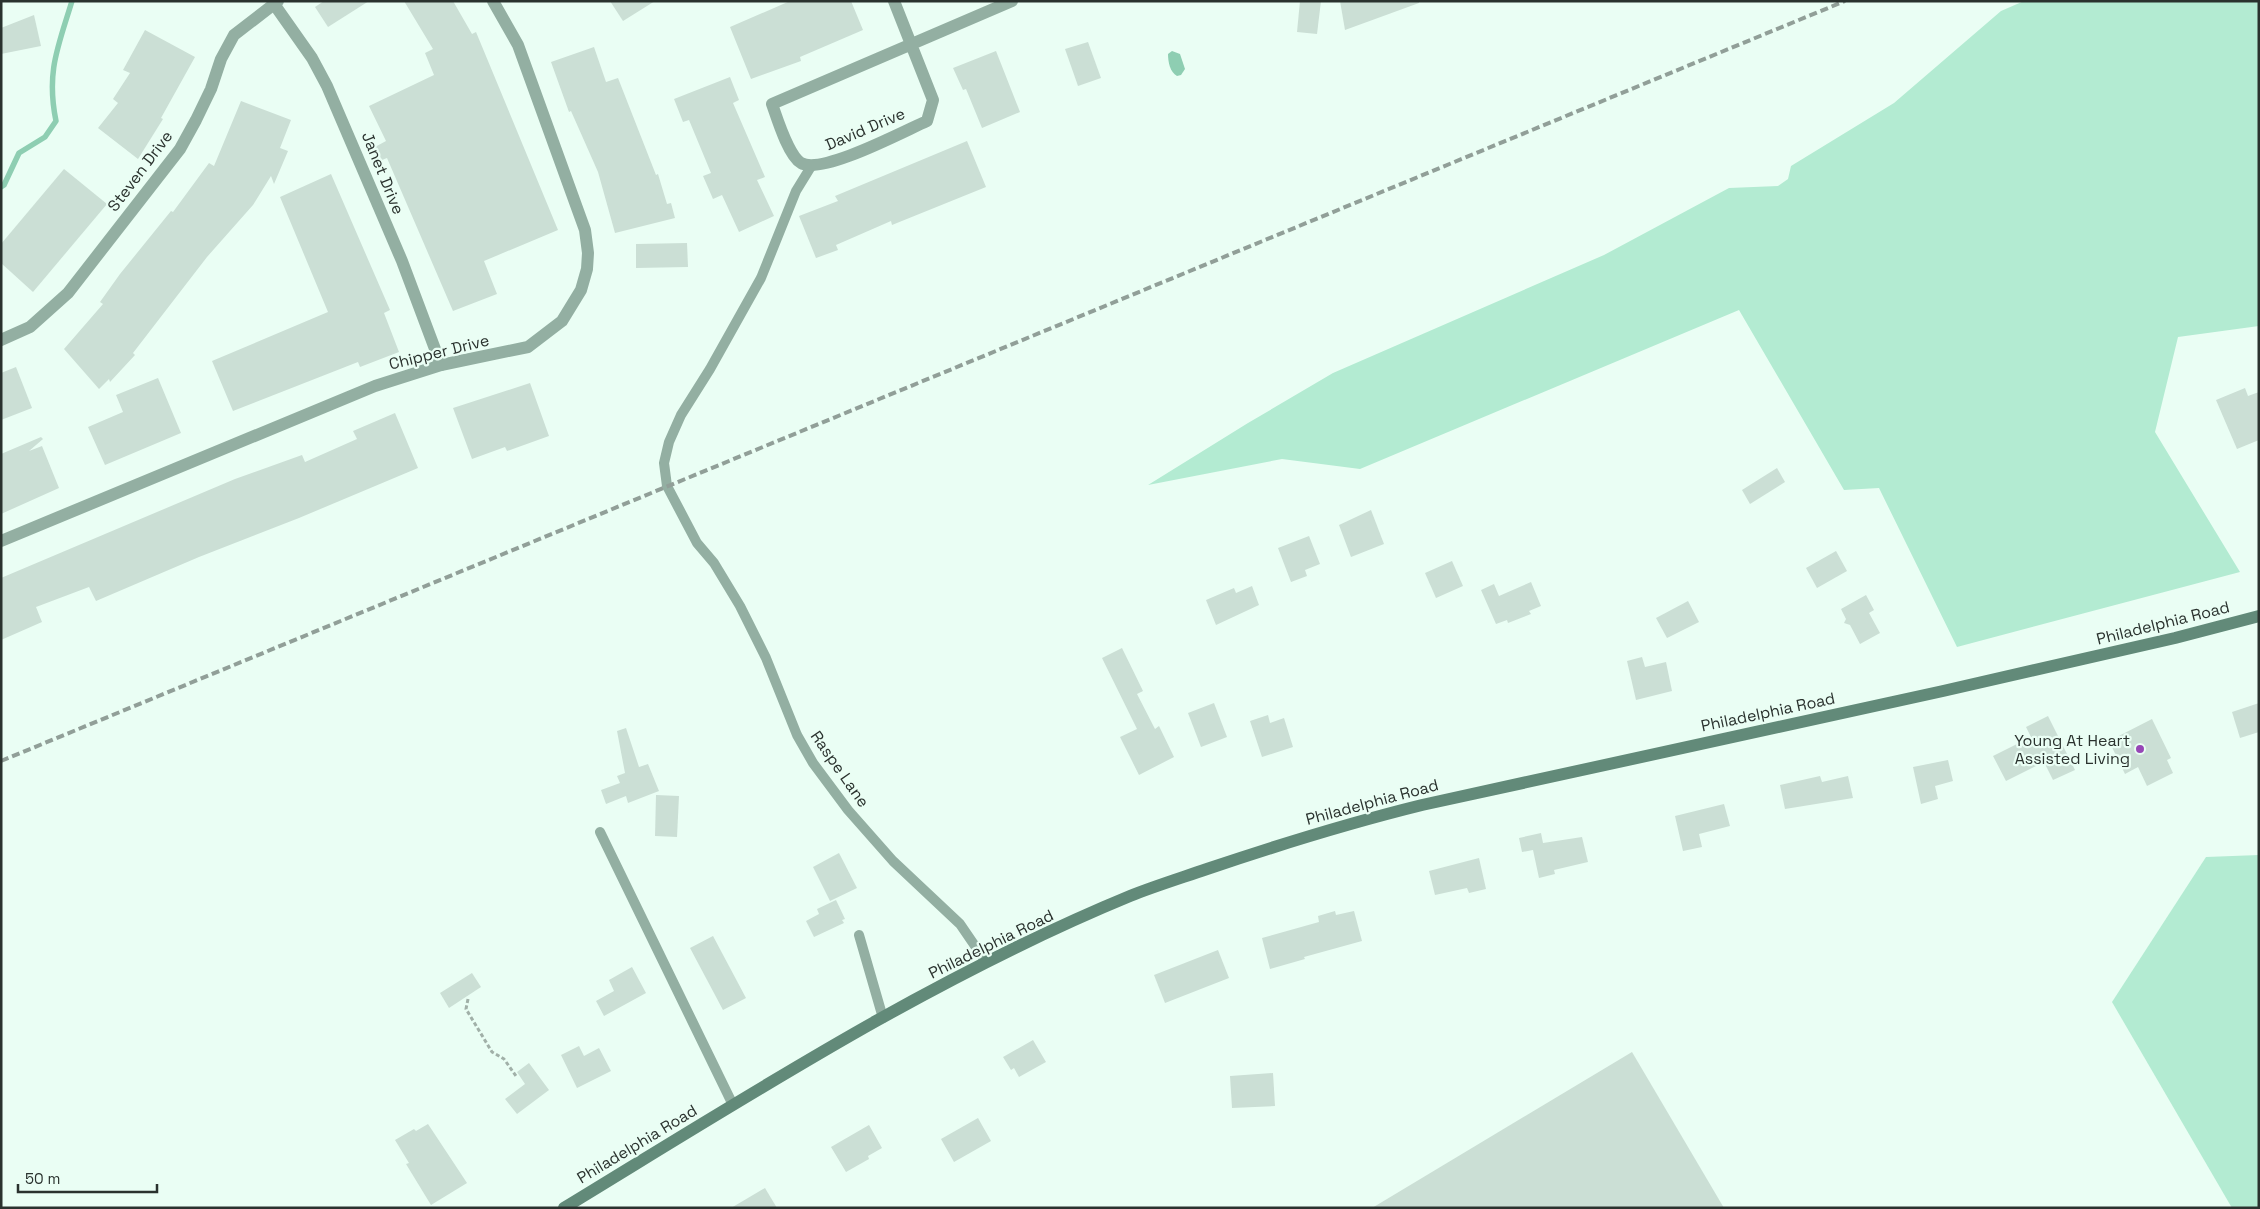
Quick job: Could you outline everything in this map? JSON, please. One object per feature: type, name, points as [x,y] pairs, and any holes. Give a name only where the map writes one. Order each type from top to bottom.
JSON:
[{"type":"main road","name":"Philadelphia Road","points":[[564,1208],[883,1018],[986,962],[1130,896],[1233,860],[1349,823],[1456,797],[2000,678],[2175,638],[2259,616]]},
{"type":"street","name":"Chipper Drive","points":[[1,541],[375,386],[441,365],[528,347],[562,321],[581,290],[586,269],[588,253],[580,212],[566,183],[518,45],[493,1]]},
{"type":"street","name":"David Drive","points":[[894,1],[912,43],[933,100],[927,121],[839,159],[812,165],[801,163],[793,155],[772,104],[912,43]]},
{"type":"street","points":[[912,43],[1012,1]]},
{"type":"street","name":"Janet Drive","points":[[276,2],[312,58],[335,102],[402,262],[441,365]]},
{"type":"street","name":"Steven Drive","points":[[1,340],[30,327],[68,293],[180,149],[196,120],[221,59],[234,35],[276,2]]},
{"type":"lane","name":"Raspe Lane","points":[[812,165],[796,192],[761,278],[710,369],[681,415],[669,442],[664,463],[667,486],[697,542],[714,563],[740,606],[766,658],[798,735],[813,763],[848,810],[893,861],[960,924],[986,962]]},
{"type":"lane","points":[[600,832],[733,1106]]},
{"type":"lane","points":[[859,935],[883,1018]]},
{"type":"path","points":[[468,999],[466,1009],[492,1052],[504,1059],[516,1076]]},
{"type":"shaded area","points":[[2024,1],[2259,1],[2259,326],[2178,337],[2155,432],[2240,572],[1957,647],[1879,488],[1844,490],[1739,310],[1360,469],[1282,459],[1148,485],[1333,373],[1604,255],[1729,188],[1778,186],[1788,179],[1791,166],[1894,103],[2001,11]]},
{"type":"shaded area","points":[[1172,51],[1180,54],[1185,69],[1181,75],[1177,76],[1170,66],[1168,54]]},
{"type":"shaded area","points":[[2259,855],[2259,1208],[2232,1208],[2112,1002],[2206,857]]},
{"type":"building","points":[[324,1],[369,1],[328,27],[315,7]]},
{"type":"building","points":[[404,1],[453,1],[472,34],[476,32],[558,230],[484,261],[497,294],[453,311],[387,158],[382,160],[375,147],[386,141],[369,106],[434,75],[425,53],[433,49]]},
{"type":"building","points":[[610,1],[655,1],[623,21]]},
{"type":"building","points":[[790,1],[851,1],[863,30],[800,57],[801,61],[751,79],[730,27]]},
{"type":"building","points":[[1300,1],[1321,1],[1317,34],[1297,32]]},
{"type":"building","points":[[1340,1],[1419,1],[1419,3],[1345,30]]},
{"type":"building","points":[[34,15],[41,46],[1,54],[1,28]]},
{"type":"building","points":[[145,30],[195,57],[161,118],[163,119],[138,159],[98,128],[118,103],[113,99],[130,73],[123,70]]},
{"type":"building","points":[[1088,42],[1101,78],[1078,86],[1065,49]]},
{"type":"building","points":[[594,47],[606,82],[618,78],[656,175],[658,174],[667,204],[671,203],[675,218],[615,233],[598,172],[571,111],[569,112],[551,62]]},
{"type":"building","points":[[996,51],[1020,112],[982,128],[966,89],[963,90],[953,68]]},
{"type":"building","points":[[730,77],[739,100],[733,103],[765,177],[757,180],[774,216],[739,232],[722,195],[713,199],[703,176],[711,173],[689,120],[683,122],[674,99]]},
{"type":"building","points":[[241,101],[291,120],[280,148],[288,151],[274,184],[271,176],[253,205],[207,257],[133,353],[135,355],[110,382],[109,379],[99,389],[64,349],[103,304],[100,302],[120,274],[171,211],[173,212],[209,163],[214,166]]},
{"type":"building","points":[[967,141],[986,187],[892,225],[891,221],[836,245],[838,250],[816,258],[799,216],[838,201],[835,196]]},
{"type":"building","points":[[64,169],[107,204],[33,292],[1,263],[1,244]]},
{"type":"building","points":[[331,174],[390,310],[384,313],[399,352],[360,367],[358,362],[233,411],[212,361],[328,312],[280,197]]},
{"type":"building","points":[[687,243],[688,267],[636,268],[636,244]]},
{"type":"building","points":[[16,367],[32,408],[1,420],[1,373]]},
{"type":"building","points":[[158,378],[181,433],[105,465],[88,427],[123,412],[116,395]]},
{"type":"building","points":[[530,383],[549,436],[507,451],[505,447],[472,459],[453,408]]},
{"type":"building","points":[[2245,388],[2248,396],[2259,392],[2259,440],[2237,449],[2216,400]]},
{"type":"building","points":[[395,413],[418,468],[96,601],[89,587],[36,607],[42,622],[1,640],[1,578],[235,479],[302,455],[305,462],[357,439],[353,431]]},
{"type":"building","points":[[41,437],[43,439],[29,451],[42,446],[59,488],[1,514],[1,454]]},
{"type":"building","points":[[1777,468],[1785,482],[1750,504],[1742,490]]},
{"type":"building","points":[[1371,510],[1384,544],[1351,557],[1339,525]]},
{"type":"building","points":[[1309,536],[1320,564],[1305,570],[1307,576],[1291,582],[1278,548]]},
{"type":"building","points":[[1836,551],[1847,571],[1817,588],[1806,568]]},
{"type":"building","points":[[1452,561],[1463,586],[1436,598],[1425,573]]},
{"type":"building","points":[[1531,582],[1541,606],[1529,611],[1531,614],[1508,623],[1507,620],[1496,624],[1481,590],[1494,584],[1499,596]]},
{"type":"building","points":[[1252,586],[1259,605],[1216,625],[1206,600],[1234,588],[1236,593]]},
{"type":"building","points":[[1866,595],[1874,610],[1869,613],[1880,633],[1860,644],[1850,625],[1844,623],[1846,619],[1841,609]]},
{"type":"building","points":[[1688,601],[1699,622],[1667,638],[1656,618]]},
{"type":"building","points":[[1122,648],[1143,691],[1137,694],[1155,729],[1159,726],[1174,757],[1139,775],[1120,737],[1137,729],[1102,658]]},
{"type":"building","points":[[1642,657],[1645,667],[1666,662],[1672,691],[1636,700],[1627,661]]},
{"type":"building","points":[[1214,703],[1227,737],[1201,747],[1188,713]]},
{"type":"building","points":[[2259,703],[2259,732],[2240,738],[2232,712]]},
{"type":"building","points":[[1268,715],[1270,723],[1284,718],[1293,747],[1262,757],[1250,721]]},
{"type":"building","points":[[2048,716],[2075,770],[2053,780],[2044,762],[2006,781],[1993,756],[2031,737],[2026,727]]},
{"type":"building","name":"Young At Heart Assisted Living","points":[[2152,719],[2171,758],[2167,760],[2173,773],[2147,786],[2138,767],[2125,774],[2109,741]]},
{"type":"building","points":[[626,728],[639,767],[648,764],[659,791],[628,803],[626,796],[606,804],[601,790],[620,783],[617,776],[625,773],[617,731]]},
{"type":"building","points":[[1948,760],[1953,781],[1935,786],[1938,799],[1921,804],[1913,767]]},
{"type":"building","points":[[1820,776],[1822,782],[1848,776],[1853,798],[1785,809],[1780,785]]},
{"type":"building","points":[[656,795],[679,796],[677,837],[655,836]]},
{"type":"building","points":[[1724,804],[1730,826],[1699,834],[1702,847],[1683,851],[1675,816]]},
{"type":"building","points":[[1541,833],[1543,843],[1582,837],[1588,862],[1554,870],[1555,874],[1539,878],[1533,850],[1522,852],[1519,838]]},
{"type":"building","points":[[839,853],[857,888],[830,901],[813,867]]},
{"type":"building","points":[[1479,858],[1486,889],[1469,893],[1467,888],[1435,895],[1429,871]]},
{"type":"building","points":[[836,900],[845,919],[842,920],[844,923],[814,937],[806,921],[819,914],[817,909]]},
{"type":"building","points":[[1335,911],[1336,915],[1354,911],[1362,941],[1304,957],[1305,959],[1270,969],[1262,938],[1319,922],[1318,916]]},
{"type":"building","points":[[713,936],[746,998],[723,1010],[690,948]]},
{"type":"building","points":[[1218,950],[1229,978],[1165,1003],[1154,975]]},
{"type":"building","points":[[632,967],[646,993],[604,1016],[596,1001],[614,991],[609,980]]},
{"type":"building","points":[[472,973],[481,987],[449,1008],[440,993]]},
{"type":"building","points":[[1033,1040],[1046,1062],[1019,1077],[1014,1068],[1011,1070],[1003,1057]]},
{"type":"building","points":[[579,1046],[584,1056],[599,1048],[611,1071],[577,1088],[561,1055]]},
{"type":"building","points":[[1632,1052],[1724,1208],[1372,1208]]},
{"type":"building","points":[[529,1063],[549,1090],[517,1114],[505,1099],[525,1084],[517,1072]]},
{"type":"building","points":[[1273,1073],[1275,1106],[1232,1108],[1230,1076]]},
{"type":"building","points":[[978,1118],[991,1141],[954,1162],[941,1139]]},
{"type":"building","points":[[428,1124],[467,1183],[431,1205],[406,1164],[409,1163],[395,1140],[414,1129],[416,1131]]},
{"type":"building","points":[[869,1125],[882,1148],[868,1156],[869,1159],[846,1172],[831,1147]]},
{"type":"building","points":[[765,1188],[777,1208],[731,1208]]},
{"type":"waterway","points":[[1,187],[4,185],[19,153],[45,137],[56,121],[53,104],[53,74],[58,46],[72,1]]},
{"type":"railway","points":[[1,761],[1845,1]]},
{"type":"place","name":"Young At Heart Assisted Living","points":[[2140,749]]}]
